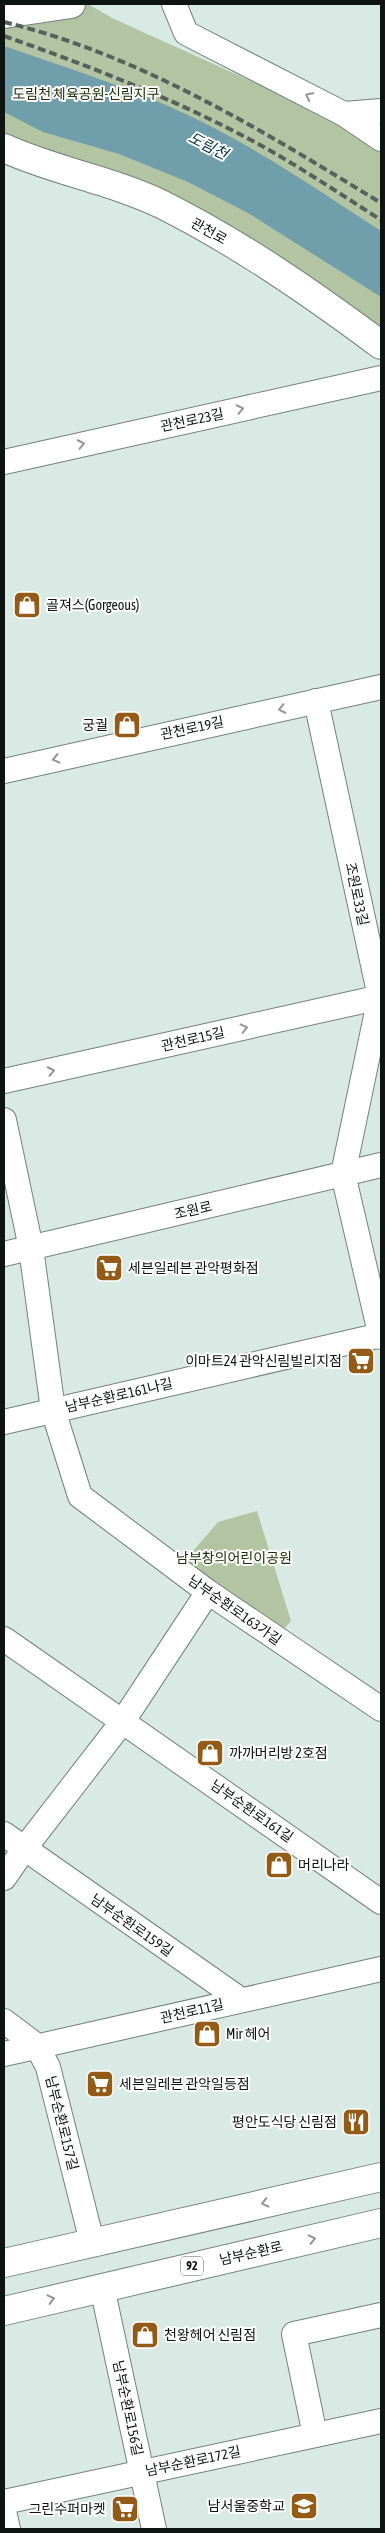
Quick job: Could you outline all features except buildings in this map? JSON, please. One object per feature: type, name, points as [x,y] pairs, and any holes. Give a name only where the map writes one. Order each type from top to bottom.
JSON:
[{"type":"main road","points":[[4,14],[72,4]]},
{"type":"main road","name":"관천로","points":[[9,152],[160,204],[259,259],[328,305],[381,345]]},
{"type":"main road","points":[[4,2263],[381,2177]]},
{"type":"main road","name":"남부순환로","points":[[4,2311],[381,2223]]},
{"type":"street","points":[[174,4],[186,33],[344,114],[381,139]]},
{"type":"street","points":[[344,114],[381,111]]},
{"type":"street","name":"관천로23길","points":[[4,462],[33,454],[381,378]]},
{"type":"street","name":"관천로19길","points":[[4,771],[381,687]]},
{"type":"street","name":"조원로33길","points":[[316,701],[381,997],[343,1174]]},
{"type":"street","name":"관천로15길","points":[[4,1081],[381,997]]},
{"type":"street","name":"남부순환로163가길","points":[[4,1120],[31,1248],[53,1410],[80,1496],[208,1592],[381,1709]]},
{"type":"street","name":"조원로","points":[[4,1254],[381,1165]]},
{"type":"street","points":[[343,1174],[381,1336]]},
{"type":"street","name":"남부순환로161나길","points":[[4,1422],[381,1336]]},
{"type":"street","points":[[4,1878],[122,1721],[208,1592]]},
{"type":"street","name":"남부순환로161길","points":[[4,1639],[381,1902]]},
{"type":"street","name":"남부순환로159길","points":[[4,1834],[241,2000]]},
{"type":"street","name":"관천로11길","points":[[4,2054],[381,1969]]},
{"type":"street","name":"남부순환로157길","points":[[4,2021],[37,2046],[48,2067],[92,2242]]},
{"type":"street","name":"남부순환로156길","points":[[102,2287],[154,2529]]},
{"type":"street","points":[[315,2435],[294,2334],[381,2314]]},
{"type":"street","name":"남부순환로172길","points":[[4,2502],[381,2421]]},
{"type":"street","points":[[4,2511],[8,2529]]},
{"type":"green space","name":"도림천 체육공원-신림지구","points":[[8,4],[88,4],[112,18],[335,119],[381,152],[381,339],[167,200],[4,156],[4,14]]},
{"type":"green space","name":"남부창의어린이공원","points":[[257,1511],[291,1621],[282,1631],[181,1565],[218,1522]]},
{"type":"water","name":"도림천","points":[[4,46],[87,74],[196,119],[251,148],[381,231],[381,297],[248,213],[188,182],[119,154],[43,132],[4,112]]},
{"type":"railway","points":[[4,22],[54,36],[104,54],[152,75],[246,123],[381,203]]},
{"type":"railway","points":[[4,36],[103,73],[199,114],[262,146],[381,220]]},
{"type":"place","name":"골져스(Gorgeous)","points":[[27,605]]},
{"type":"place","name":"궁궐","points":[[127,725]]},
{"type":"place","name":"세븐일레븐 관악평화점","points":[[109,1268]]},
{"type":"place","name":"이마트24 관악신림빌리지점","points":[[361,1361]]},
{"type":"place","name":"까까머리방 2호점","points":[[210,1753]]},
{"type":"place","name":"머리나라","points":[[279,1865]]},
{"type":"place","name":"Mir 헤어","points":[[207,2034]]},
{"type":"place","name":"세븐일레븐 관악일등점","points":[[100,2084]]},
{"type":"place","name":"평안도식당 신림점","points":[[356,2122]]},
{"type":"place","name":"천왕헤어 신림점","points":[[145,2335]]},
{"type":"place","name":"남서울중학교","points":[[304,2506]]},
{"type":"place","name":"그린수퍼마켓","points":[[125,2509]]}]
